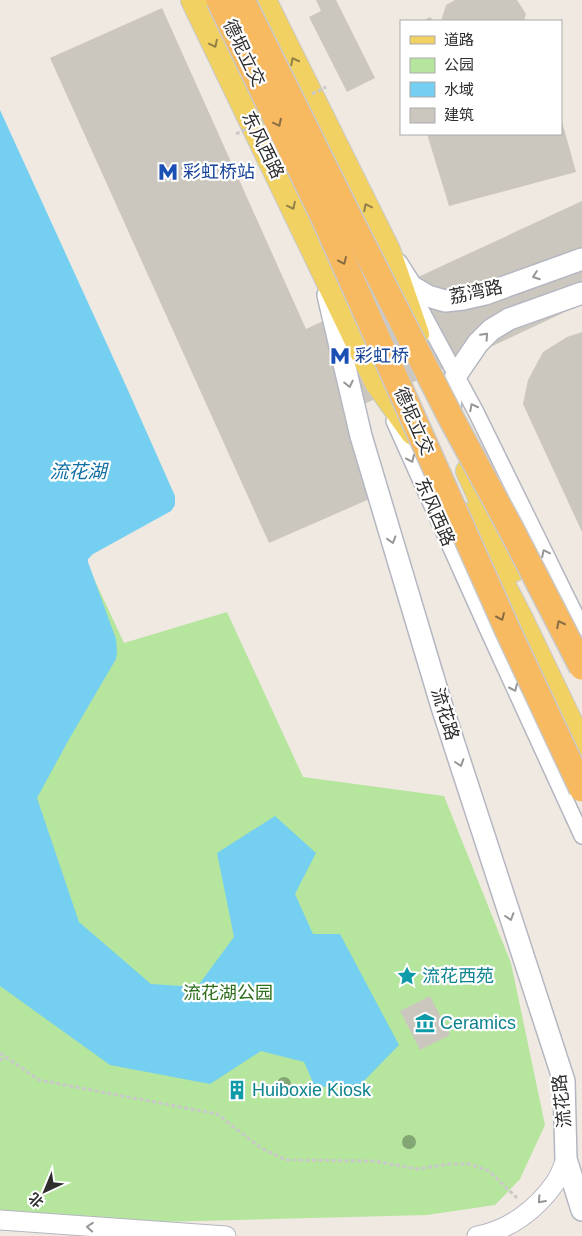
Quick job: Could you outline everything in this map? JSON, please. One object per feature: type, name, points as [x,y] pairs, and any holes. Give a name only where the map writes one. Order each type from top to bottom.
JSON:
[{"type":"highway","name":"德坭立交","points":[[219,0],[323,216],[500,614],[582,789]]},
{"type":"highway","name":"德坭立交","points":[[242,0],[377,272],[582,667]]},
{"type":"main road","name":"东风西路","points":[[193,0],[377,383]]},
{"type":"main road","points":[[264,0],[388,250],[456,445],[582,746]]},
{"type":"main road","name":"荔湾路","points":[[388,250],[411,286],[428,296],[445,301],[485,294],[582,260]]},
{"type":"main road","name":"流花路","points":[[322,268],[364,446],[442,707],[564,1081],[566,1159],[582,1210]]},
{"type":"main road","name":"荔湾路","points":[[456,376],[478,343],[490,330],[509,319],[582,293]]},
{"type":"main road","points":[[456,376],[450,410],[456,445]]},
{"type":"main road","points":[[377,383],[455,494],[526,613],[582,713]]},
{"type":"street","points":[[388,250],[456,376],[582,628]]},
{"type":"street","name":"东风西路","points":[[377,383],[582,836]]},
{"type":"street","name":"流花路","points":[[477,1236],[490,1234],[517,1221],[529,1211],[556,1182],[566,1159]]},
{"type":"street","points":[[0,1220],[226,1236]]},
{"type":"path","points":[[0,1052],[39,1080],[217,1114],[262,1148],[286,1160],[374,1161],[417,1169],[450,1164],[469,1164],[489,1171],[529,1211]]},
{"type":"path","points":[[0,1062],[5,1056]]},
{"type":"green space","name":"流花湖公园","points":[[0,112],[75,538],[124,643],[227,612],[303,777],[444,796],[511,963],[545,1125],[520,1179],[495,1205],[427,1215],[0,1226]]},
{"type":"water","name":"流花湖","points":[[0,110],[175,496],[175,505],[171,511],[93,554],[88,559],[116,639],[116,659],[37,798],[79,922],[151,984],[197,987],[234,937],[217,853],[275,816],[316,853],[295,894],[313,934],[340,934],[399,1045],[359,1086],[315,1087],[304,1062],[261,1051],[210,1084],[110,1065],[0,986]]},
{"type":"building","points":[[316,0],[336,0],[375,78],[347,92],[309,17],[321,11]]},
{"type":"building","points":[[455,0],[517,0],[526,14],[524,20],[441,20],[446,5]]},
{"type":"building","name":"彩虹桥站","points":[[162,8],[306,329],[582,201],[582,304],[344,413],[381,494],[269,543],[50,58]]},
{"type":"building","points":[[562,122],[576,172],[449,206],[427,135],[562,135]]},
{"type":"building","points":[[582,332],[582,532],[523,404],[528,380],[543,352],[567,337]]},
{"type":"building","name":"Ceramics","points":[[430,996],[450,1035],[420,1050],[400,1011]]},
{"type":"building","name":"Huiboxie Kiosk","points":[[231,1083],[243,1083],[243,1097],[231,1097]]},
{"type":"place","name":"彩虹桥站","points":[[168,172]]},
{"type":"place","name":"彩虹桥","points":[[340,356]]},
{"type":"place","name":"流花西苑","points":[[407,976]]},
{"type":"place","name":"Ceramics","points":[[425,1023]]},
{"type":"place","name":"Huiboxie Kiosk","points":[[237,1090]]}]
